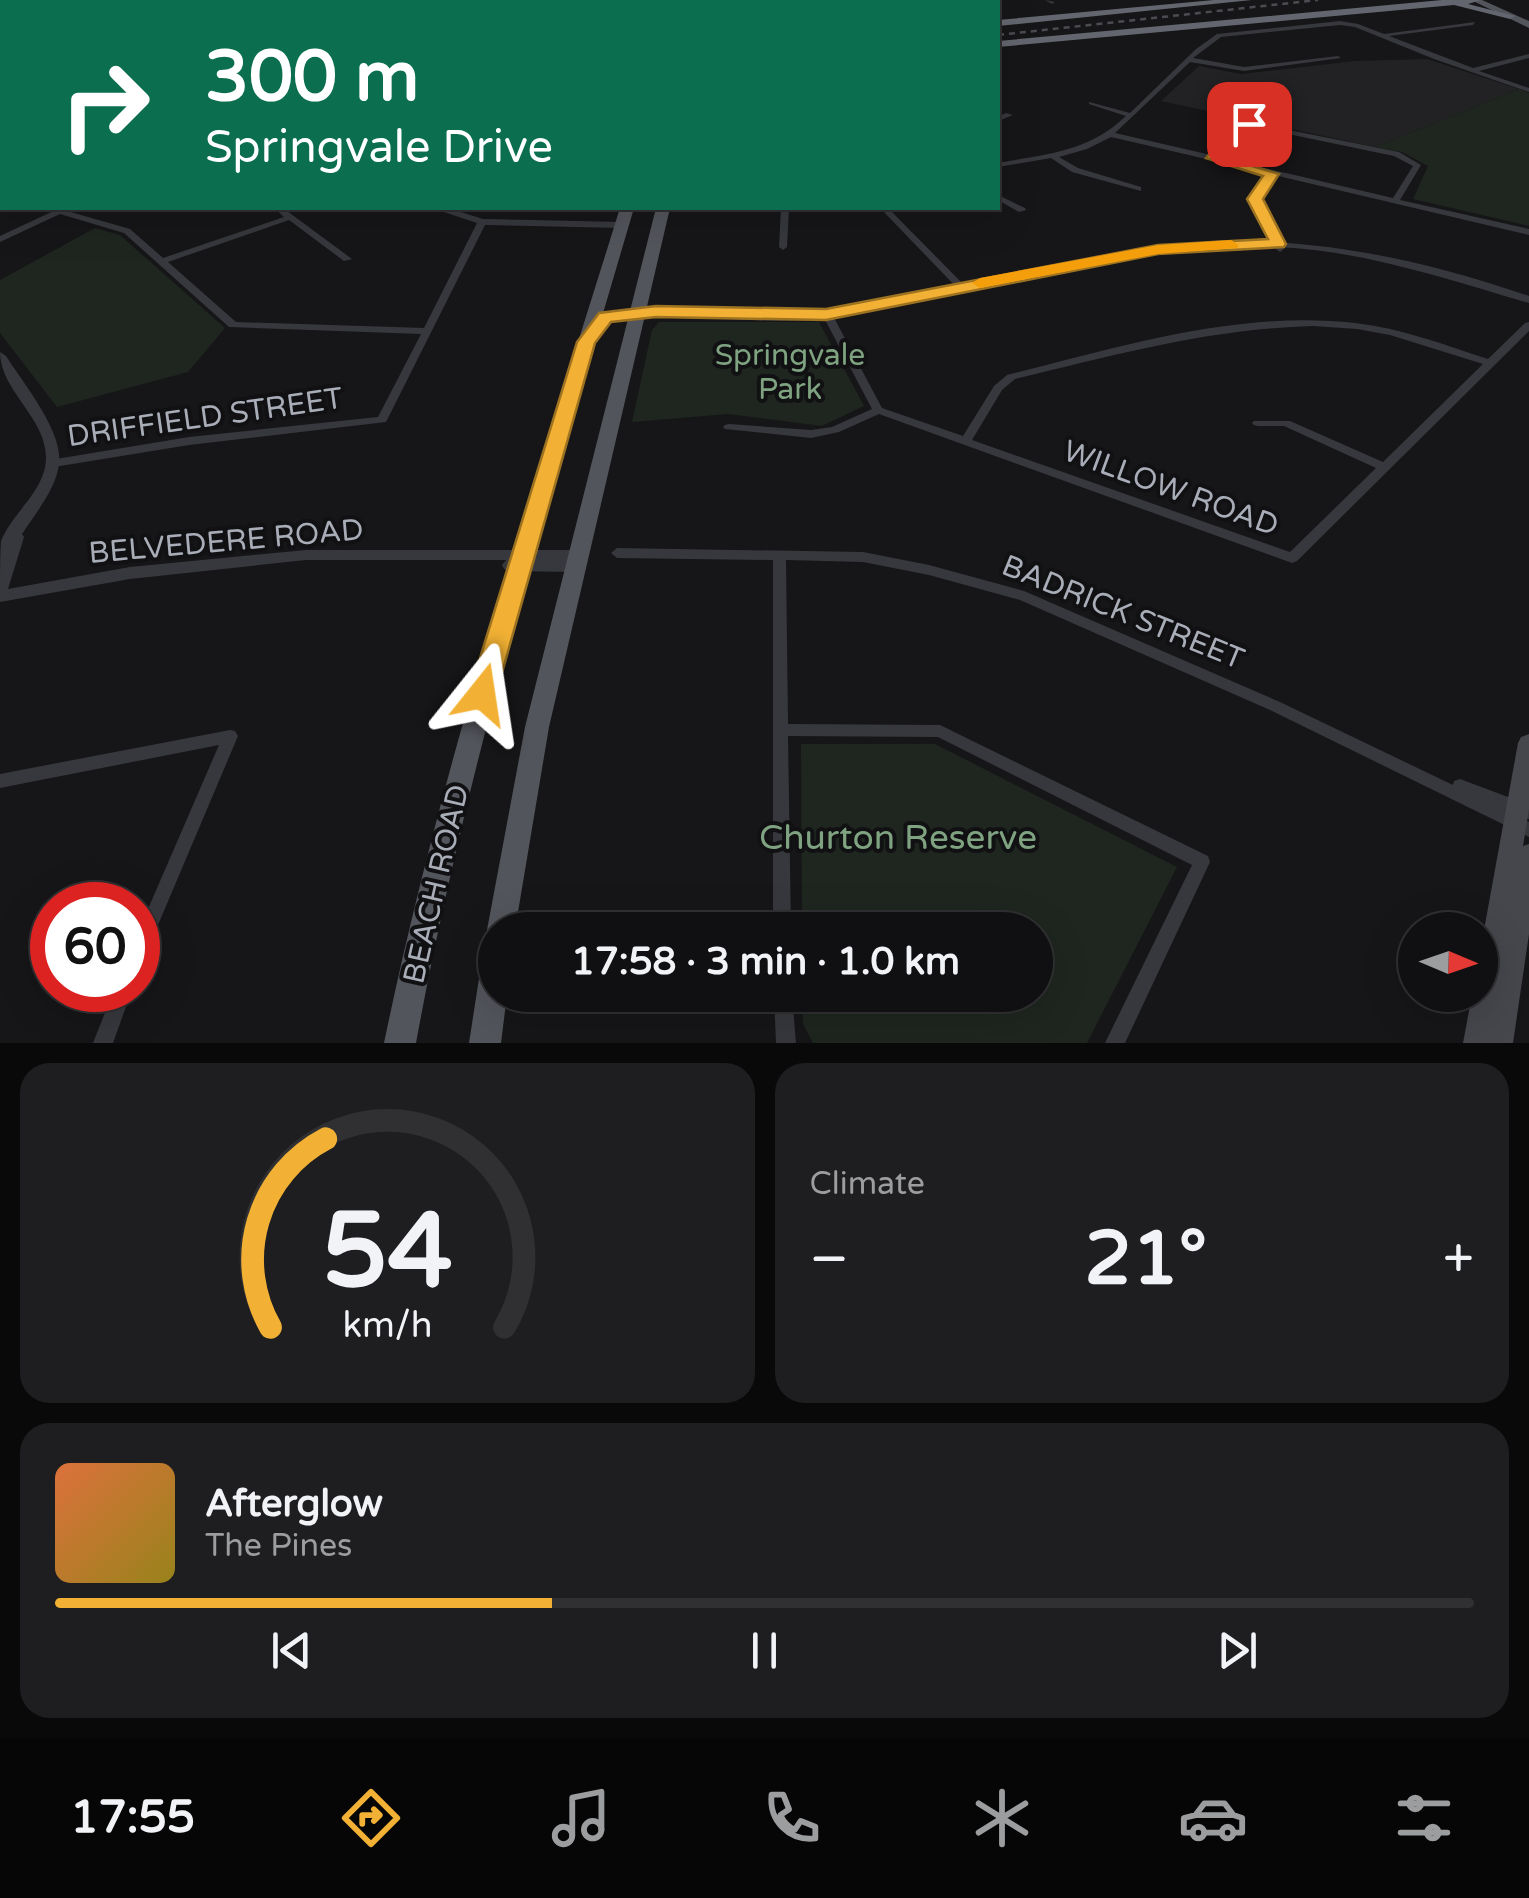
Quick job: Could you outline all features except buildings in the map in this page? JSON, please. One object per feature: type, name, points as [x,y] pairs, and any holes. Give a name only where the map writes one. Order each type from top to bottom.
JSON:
[{"type":"highway","points":[[1068,17],[1182,0]]},
{"type":"highway","points":[[1000,23],[1247,0]]},
{"type":"highway","points":[[1037,40],[1351,0]]},
{"type":"highway","points":[[1000,44],[1476,0]]},
{"type":"highway","points":[[1441,4],[1475,6],[1510,16]]},
{"type":"main road","points":[[1476,0],[1529,22]]},
{"type":"main road","points":[[1486,0],[1529,22]]},
{"type":"main road","points":[[504,912],[537,727],[663,210]]},
{"type":"main road","name":"BEACH ROAD","points":[[400,1043],[427,904],[520,560],[624,216]]},
{"type":"main road","points":[[1477,1043],[1522,818],[1529,743]]},
{"type":"main road","points":[[1498,1043],[1529,854]]},
{"type":"main road","points":[[486,1043],[490,1012]]},
{"type":"street","points":[[1000,164],[1074,151],[1109,134],[1191,60],[1208,38],[1218,35],[1340,23],[1529,90]]},
{"type":"street","points":[[1381,36],[1473,23]]},
{"type":"street","points":[[1470,70],[1529,56]]},
{"type":"street","points":[[1191,60],[1244,69],[1338,58]]},
{"type":"street","points":[[1091,103],[1130,115]]},
{"type":"street","points":[[1000,118],[1010,115]]},
{"type":"street","points":[[1213,158],[1240,125],[1249,124],[1396,154],[1417,164],[1396,200]]},
{"type":"street","points":[[1109,134],[1529,232]]},
{"type":"street","points":[[1051,155],[1075,170],[1138,190]]},
{"type":"street","points":[[1272,174],[1255,199],[1279,246]]},
{"type":"street","points":[[1000,198],[1022,210]]},
{"type":"street","points":[[0,240],[60,210]]},
{"type":"street","points":[[65,210],[127,232],[233,326],[426,331]]},
{"type":"street","points":[[281,210],[347,259]]},
{"type":"street","points":[[447,210],[482,222],[624,216]]},
{"type":"street","points":[[783,247],[785,210]]},
{"type":"street","points":[[886,210],[963,289]]},
{"type":"street","points":[[162,260],[292,217]]},
{"type":"street","name":"DRIFFIELD STREET","points":[[54,463],[189,441],[382,420],[482,222]]},
{"type":"street","points":[[586,342],[606,317],[828,317],[1163,254],[1279,246],[1404,267],[1529,302]]},
{"type":"street","points":[[602,292],[606,310],[637,314]]},
{"type":"street","points":[[729,427],[811,434],[835,430],[878,410],[828,317]]},
{"type":"street","points":[[966,441],[998,388],[1012,376],[1246,324],[1360,326],[1490,363]]},
{"type":"street","name":"WILLOW ROAD","points":[[878,410],[1292,558],[1381,466],[1529,325]]},
{"type":"street","points":[[0,356],[50,441],[54,463],[0,555]]},
{"type":"street","points":[[1258,422],[1286,423],[1381,466]]},
{"type":"street","points":[[0,592],[16,546],[16,533]]},
{"type":"street","name":"BADRICK STREET","points":[[616,552],[833,555],[888,561],[1024,596],[1522,818]]},
{"type":"street","name":"BELVEDERE ROAD","points":[[0,592],[130,573],[306,556],[520,560]]},
{"type":"street","points":[[780,556],[782,912]]},
{"type":"street","name":"BELVEDERE ROAD","points":[[0,605],[127,582],[287,564],[578,560]]},
{"type":"street","points":[[781,730],[940,731],[1202,862],[1115,1043]]},
{"type":"street","points":[[0,781],[230,736],[160,900]]},
{"type":"street","points":[[103,1043],[115,1012]]},
{"type":"street","points":[[784,1012],[786,1043]]},
{"type":"shaded area","points":[[1427,59],[1519,89],[1375,147],[1161,101],[1199,66],[1241,74],[1355,61]]},
{"type":"green space","points":[[1519,89],[1529,93],[1529,226],[1413,199],[1428,166],[1402,152],[1375,147]]},
{"type":"green space","points":[[95,228],[120,235],[225,328],[188,372],[57,407],[0,333],[0,280]]},
{"type":"green space","name":"Springvale Park","points":[[659,322],[819,322],[864,406],[822,426],[728,414],[632,422],[652,330]]},
{"type":"green space","name":"Churton Reserve","points":[[801,744],[935,744],[1177,867],[1087,1043],[813,1043],[803,1024],[803,1012],[1053,1012],[1053,912],[802,912]]},
{"type":"railway","points":[[1000,35],[1318,0]]},
{"type":"slow traffic","points":[[980,283],[1158,250],[1231,245]]},
{"type":"route","points":[[482,694],[586,342],[606,317],[656,311],[815,316],[1158,250],[1278,244],[1255,199],[1272,174],[1213,158],[1240,125],[1249,124]]}]
